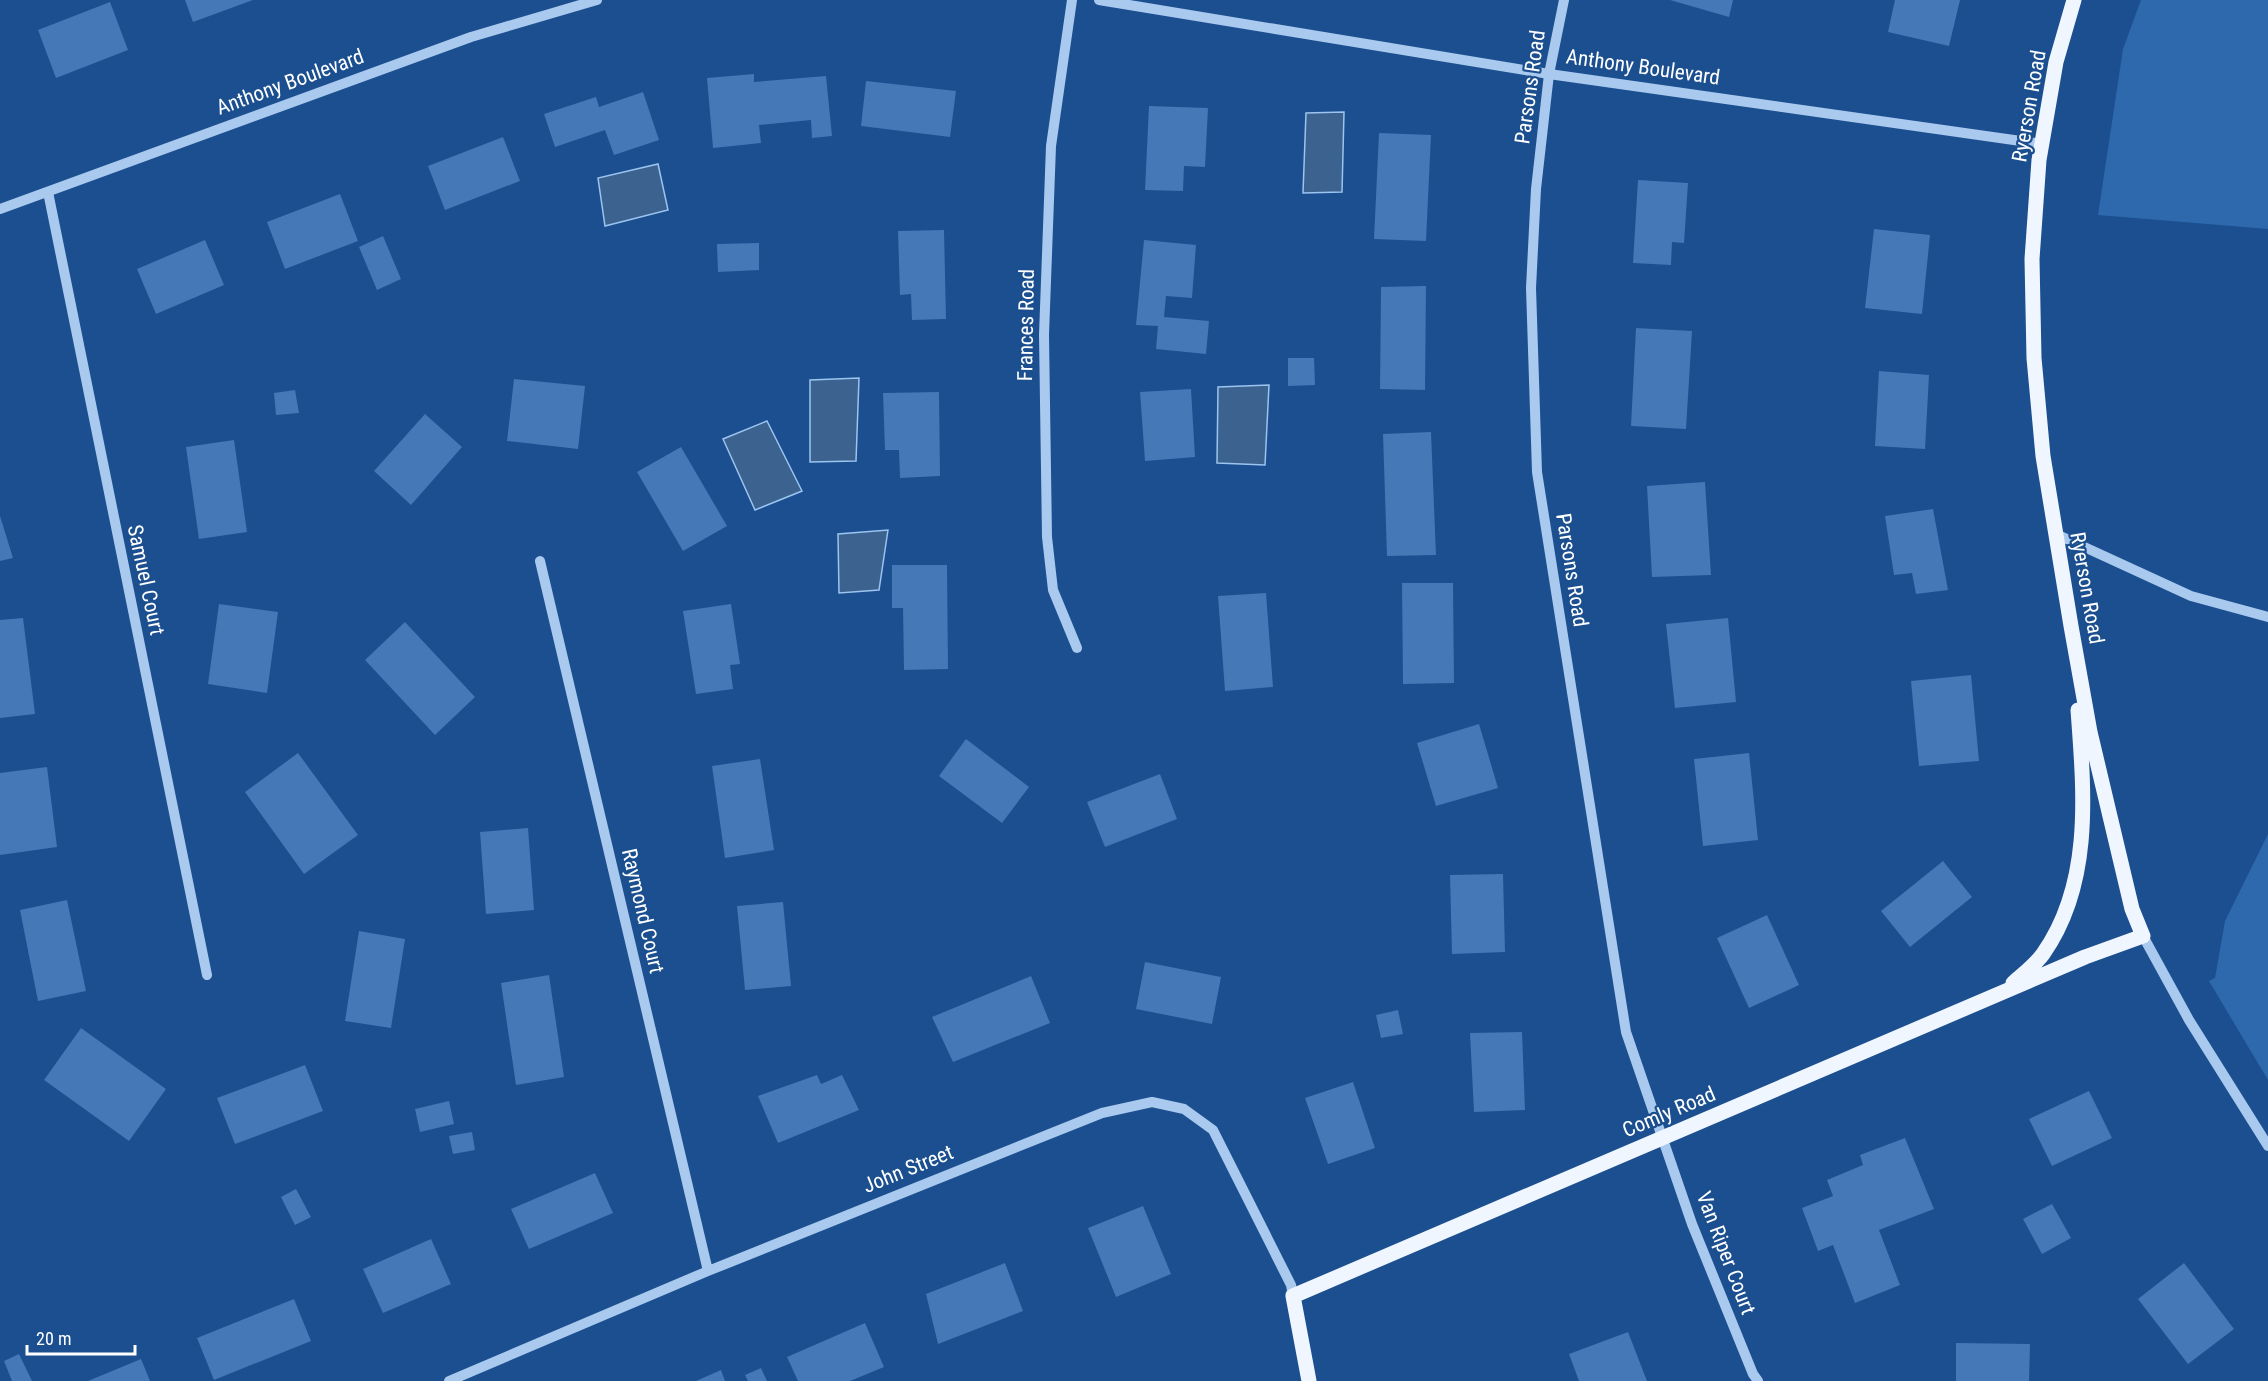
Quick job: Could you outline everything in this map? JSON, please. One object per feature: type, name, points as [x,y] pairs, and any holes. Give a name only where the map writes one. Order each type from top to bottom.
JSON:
[{"type":"main road","name":"Ryerson Road","points":[[2074,0],[2056,62],[2039,160],[2032,259],[2034,358],[2043,456],[2090,732],[2132,909],[2143,936]]},
{"type":"main road","points":[[2006,990],[2041,957],[2056,935],[2077,876],[2084,799],[2071,626]]},
{"type":"main road","name":"Comly Road","points":[[1293,1296],[2006,990],[2143,936]]},
{"type":"main road","points":[[1293,1296],[1310,1381]]},
{"type":"street","name":"Anthony Boulevard","points":[[0,209],[471,37],[597,0]]},
{"type":"street","name":"Frances Road","points":[[1072,0],[1051,146],[1044,335],[1048,548],[1053,590],[1077,648]]},
{"type":"street","name":"Anthony Boulevard","points":[[1098,0],[1549,74],[2042,144]]},
{"type":"street","name":"Parsons Road","points":[[1564,0],[1549,74],[1536,189],[1531,288],[1537,472],[1626,1032],[1662,1138]]},
{"type":"street","name":"Samuel Court","points":[[48,192],[207,975]]},
{"type":"street","points":[[2056,534],[2190,596],[2268,617]]},
{"type":"street","name":"Raymond Court","points":[[540,561],[708,1270]]},
{"type":"street","name":"Ryerson Road","points":[[2143,936],[2189,1020],[2268,1146]]},
{"type":"street","name":"John Street","points":[[449,1381],[708,1270],[1102,1113],[1152,1102],[1184,1109],[1213,1130],[1291,1285],[1293,1296]]},
{"type":"street","name":"Van Riper Court","points":[[1662,1138],[1692,1224],[1753,1374],[1758,1381]]},
{"type":"shaded area","points":[[2141,0],[2268,0],[2268,229],[2098,215],[2123,49]]},
{"type":"shaded area","points":[[1344,112],[1342,192],[1303,193],[1306,113]]},
{"type":"shaded area","points":[[658,164],[668,210],[605,226],[598,178]]},
{"type":"shaded area","points":[[859,378],[856,461],[810,462],[810,380]]},
{"type":"shaded area","points":[[1269,385],[1265,465],[1217,463],[1218,387]]},
{"type":"shaded area","points":[[767,421],[802,491],[755,510],[723,439]]},
{"type":"shaded area","points":[[888,530],[879,590],[839,593],[838,534]]},
{"type":"shaded area","points":[[2268,834],[2268,1080],[2209,981],[2215,978],[2225,921]]},
{"type":"building","points":[[185,0],[253,0],[193,22]]},
{"type":"building","points":[[1670,0],[1733,0],[1729,17]]},
{"type":"building","points":[[1895,0],[1960,0],[1949,46],[1888,32]]},
{"type":"building","points":[[110,2],[128,50],[56,78],[38,30]]},
{"type":"building","points":[[754,74],[754,82],[826,76],[832,136],[812,138],[811,120],[759,125],[761,143],[713,148],[707,78]]},
{"type":"building","points":[[866,81],[956,91],[950,137],[861,126]]},
{"type":"building","points":[[643,92],[659,140],[614,155],[605,130],[555,147],[544,114],[596,97],[599,107]]},
{"type":"building","points":[[1149,106],[1208,108],[1205,167],[1184,166],[1183,191],[1145,190]]},
{"type":"building","points":[[1379,133],[1431,135],[1426,241],[1374,239]]},
{"type":"building","points":[[503,137],[520,181],[445,210],[428,166]]},
{"type":"building","points":[[1638,180],[1688,183],[1684,243],[1672,242],[1671,265],[1633,263]]},
{"type":"building","points":[[340,194],[358,241],[285,269],[267,222]]},
{"type":"building","points":[[1874,229],[1930,235],[1922,314],[1865,308]]},
{"type":"building","points":[[944,230],[946,319],[912,320],[911,294],[900,295],[898,231]]},
{"type":"building","points":[[383,236],[401,279],[377,290],[359,247]]},
{"type":"building","points":[[205,240],[224,285],[156,314],[137,269]]},
{"type":"building","points":[[1144,240],[1196,245],[1192,298],[1166,296],[1164,317],[1209,321],[1206,354],[1156,349],[1158,326],[1136,325]]},
{"type":"building","points":[[759,243],[759,270],[718,272],[717,244]]},
{"type":"building","points":[[1426,286],[1425,390],[1380,389],[1381,287]]},
{"type":"building","points":[[1636,328],[1692,331],[1686,429],[1631,426]]},
{"type":"building","points":[[1288,358],[1314,358],[1315,385],[1288,386]]},
{"type":"building","points":[[1879,371],[1929,375],[1925,449],[1875,446]]},
{"type":"building","points":[[514,379],[585,386],[578,449],[507,441]]},
{"type":"building","points":[[1191,389],[1195,457],[1145,461],[1140,392]]},
{"type":"building","points":[[295,390],[299,413],[276,415],[274,393]]},
{"type":"building","points":[[939,392],[940,476],[900,478],[899,450],[885,450],[883,393]]},
{"type":"building","points":[[425,414],[462,447],[411,505],[374,471]]},
{"type":"building","points":[[1431,432],[1436,555],[1387,556],[1383,434]]},
{"type":"building","points":[[234,440],[247,532],[199,539],[186,447]]},
{"type":"building","points":[[681,447],[727,526],[683,551],[637,472]]},
{"type":"building","points":[[1705,482],[1711,575],[1652,577],[1647,486]]},
{"type":"building","points":[[1933,509],[1948,590],[1916,594],[1912,573],[1894,575],[1885,516]]},
{"type":"building","points":[[0,516],[13,558],[0,561]]},
{"type":"building","points":[[892,565],[947,565],[948,669],[904,670],[903,608],[892,608]]},
{"type":"building","points":[[1402,583],[1453,583],[1454,683],[1403,684]]},
{"type":"building","points":[[1266,593],[1273,687],[1225,691],[1218,596]]},
{"type":"building","points":[[219,604],[278,612],[267,693],[208,684]]},
{"type":"building","points":[[731,604],[740,664],[730,665],[733,689],[696,694],[683,611]]},
{"type":"building","points":[[23,618],[35,714],[0,718],[0,620]]},
{"type":"building","points":[[1728,618],[1736,702],[1675,708],[1666,624]]},
{"type":"building","points":[[405,622],[475,697],[435,735],[365,660]]},
{"type":"building","points":[[1971,675],[1979,761],[1919,766],[1911,681]]},
{"type":"building","points":[[1479,724],[1498,788],[1436,806],[1417,743]]},
{"type":"building","points":[[966,739],[1029,787],[1002,823],[939,776]]},
{"type":"building","points":[[298,753],[358,835],[304,874],[245,792]]},
{"type":"building","points":[[1749,753],[1758,840],[1703,846],[1694,759]]},
{"type":"building","points":[[760,759],[774,850],[725,858],[712,766]]},
{"type":"building","points":[[47,767],[57,847],[0,855],[0,773]]},
{"type":"building","points":[[1160,774],[1177,819],[1105,847],[1087,802]]},
{"type":"building","points":[[528,828],[534,910],[486,914],[480,832]]},
{"type":"building","points":[[1943,861],[1972,897],[1910,947],[1881,911]]},
{"type":"building","points":[[1503,874],[1505,952],[1452,954],[1450,875]]},
{"type":"building","points":[[67,900],[86,991],[38,1001],[20,910]]},
{"type":"building","points":[[783,902],[791,986],[745,990],[737,906]]},
{"type":"building","points":[[1767,915],[1799,985],[1749,1008],[1717,938]]},
{"type":"building","points":[[359,931],[405,939],[391,1028],[345,1021]]},
{"type":"building","points":[[1145,962],[1221,977],[1212,1024],[1136,1009]]},
{"type":"building","points":[[549,975],[564,1077],[516,1085],[501,983]]},
{"type":"building","points":[[1031,976],[1050,1023],[953,1062],[932,1017]]},
{"type":"building","points":[[1398,1010],[1403,1034],[1381,1038],[1376,1015]]},
{"type":"building","points":[[81,1028],[166,1089],[129,1141],[44,1080]]},
{"type":"building","points":[[1522,1032],[1525,1110],[1474,1112],[1470,1033]]},
{"type":"building","points":[[305,1065],[323,1111],[235,1144],[217,1098]]},
{"type":"building","points":[[817,1075],[821,1084],[842,1075],[859,1110],[778,1143],[758,1096]]},
{"type":"building","points":[[1353,1082],[1375,1148],[1328,1164],[1305,1098]]},
{"type":"building","points":[[2089,1091],[2112,1138],[2052,1166],[2029,1119]]},
{"type":"building","points":[[449,1101],[454,1124],[420,1132],[415,1109]]},
{"type":"building","points":[[472,1132],[475,1150],[453,1154],[449,1136]]},
{"type":"building","points":[[1905,1138],[1934,1209],[1879,1230],[1900,1285],[1855,1303],[1833,1245],[1818,1251],[1802,1208],[1833,1196],[1827,1180],[1863,1165],[1860,1155]]},
{"type":"building","points":[[595,1173],[613,1213],[529,1249],[511,1209]]},
{"type":"building","points":[[296,1189],[311,1217],[295,1225],[281,1197]]},
{"type":"building","points":[[2052,1204],[2071,1238],[2042,1254],[2023,1219]]},
{"type":"building","points":[[1143,1206],[1171,1274],[1116,1297],[1088,1228]]},
{"type":"building","points":[[431,1239],[451,1284],[383,1313],[363,1269]]},
{"type":"building","points":[[1005,1263],[1023,1311],[938,1344],[926,1294]]},
{"type":"building","points":[[2184,1263],[2234,1329],[2188,1364],[2138,1299]]},
{"type":"building","points":[[294,1299],[311,1341],[214,1380],[197,1338]]},
{"type":"building","points":[[865,1323],[884,1367],[850,1381],[798,1381],[787,1357]]},
{"type":"building","points":[[1628,1332],[1647,1381],[1579,1381],[1569,1354]]},
{"type":"building","points":[[1956,1343],[2030,1344],[2029,1381],[1956,1381]]},
{"type":"building","points":[[19,1354],[32,1381],[12,1381],[4,1361]]},
{"type":"building","points":[[141,1359],[150,1381],[88,1381]]},
{"type":"building","points":[[761,1368],[767,1381],[748,1381],[745,1375]]},
{"type":"building","points":[[721,1370],[725,1381],[696,1381]]}]
